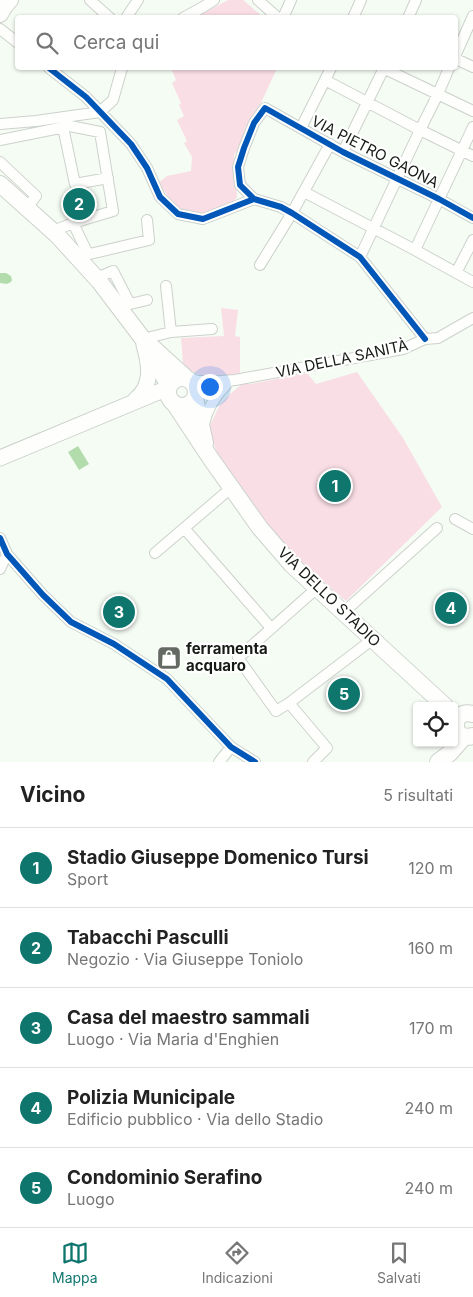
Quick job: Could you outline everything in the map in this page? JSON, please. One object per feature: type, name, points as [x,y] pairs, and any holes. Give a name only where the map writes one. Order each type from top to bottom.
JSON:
[{"type":"main road","points":[[0,184],[83,256],[96,278],[143,339],[192,381],[196,388],[195,397],[190,404],[178,406],[170,395],[171,382],[175,379],[187,378]]},
{"type":"main road","points":[[0,458],[126,405],[142,395],[149,371],[143,339]]},
{"type":"main road","name":"VIA DELLO STADIO","points":[[143,339],[170,395],[207,453],[260,528],[292,565],[441,702]]},
{"type":"main road","points":[[126,405],[150,400],[162,400],[170,395]]},
{"type":"main road","name":"VIA DELLO STADIO","points":[[195,397],[207,453]]},
{"type":"main road","points":[[438,762],[468,736],[458,732],[456,728],[456,724],[462,715]]},
{"type":"street","points":[[90,0],[107,15]]},
{"type":"street","points":[[128,15],[138,0]]},
{"type":"street","points":[[189,15],[214,0]]},
{"type":"street","points":[[258,0],[275,15]]},
{"type":"street","points":[[284,15],[291,0]]},
{"type":"street","points":[[354,15],[362,0]]},
{"type":"street","points":[[409,15],[416,0]]},
{"type":"street","points":[[458,50],[472,21]]},
{"type":"street","points":[[0,29],[15,41]]},
{"type":"street","points":[[458,60],[473,67]]},
{"type":"street","points":[[52,70],[86,97],[131,144],[147,168],[160,197],[178,214],[203,219],[254,199],[281,207],[360,257],[425,339]]},
{"type":"street","points":[[0,124],[100,112],[113,100],[121,70]]},
{"type":"street","points":[[301,128],[329,70]]},
{"type":"street","points":[[343,152],[383,70]]},
{"type":"street","points":[[388,70],[473,111]]},
{"type":"street","points":[[360,257],[448,70]]},
{"type":"street","points":[[325,80],[473,156]]},
{"type":"street","name":"VIA PIETRO GAONA","points":[[254,199],[240,185],[238,167],[254,123],[265,108],[343,152],[439,199],[473,218]]},
{"type":"street","points":[[0,140],[70,126],[100,132],[113,211],[53,231]]},
{"type":"street","points":[[63,127],[74,184],[108,178]]},
{"type":"street","points":[[415,250],[473,127]]},
{"type":"street","points":[[260,265],[292,213],[330,144]]},
{"type":"street","points":[[0,162],[36,196],[27,208]]},
{"type":"street","points":[[304,192],[473,282]]},
{"type":"street","points":[[73,223],[83,256],[148,240],[147,220]]},
{"type":"street","points":[[456,273],[473,240]]},
{"type":"street","points":[[96,278],[113,271],[130,304],[147,300]]},
{"type":"street","points":[[166,286],[171,332]]},
{"type":"street","name":"VIA DELLA SANITÀ","points":[[187,378],[198,382],[231,382],[403,349],[425,339],[438,338],[473,318]]},
{"type":"street","points":[[143,339],[171,332],[212,329]]},
{"type":"street","name":"VIA DELLA SANITÀ","points":[[195,397],[231,382]]},
{"type":"street","name":"VIA DELLO STADIO","points":[[203,431],[209,407],[216,395],[231,382]]},
{"type":"street","points":[[155,553],[231,488]]},
{"type":"street","points":[[456,519],[473,528]]},
{"type":"street","points":[[184,528],[271,628]]},
{"type":"street","points":[[344,612],[437,528]]},
{"type":"street","points":[[0,538],[7,554],[71,622],[114,644],[167,678],[231,747],[255,762]]},
{"type":"street","points":[[0,569],[7,554]]},
{"type":"street","points":[[317,588],[238,658],[276,712],[373,639]]},
{"type":"street","points":[[289,703],[327,748],[313,762]]},
{"type":"street","points":[[219,762],[231,747]]},
{"type":"shaded area","points":[[228,0],[243,0],[261,15],[200,15]]},
{"type":"shaded area","points":[[172,70],[276,70],[261,103],[245,128],[244,140],[234,155],[237,197],[225,211],[203,219],[178,214],[159,182],[167,176],[191,171],[192,157],[184,143],[187,141],[177,120],[184,116],[179,105],[181,103],[172,83],[176,80]]},
{"type":"shaded area","points":[[0,273],[6,273],[11,276],[11,282],[7,284],[0,283]]},
{"type":"shaded area","points":[[221,308],[238,310],[235,336],[240,337],[240,375],[207,378],[187,369],[183,364],[181,338],[224,336]]},
{"type":"shaded area","points":[[357,372],[403,438],[442,507],[346,601],[284,548],[224,465],[210,435],[210,426],[220,404],[242,384],[307,373],[316,384]]},
{"type":"shaded area","points":[[78,446],[89,464],[79,470],[68,452]]},
{"type":"cycle path","points":[[52,70],[86,97],[131,144],[147,168],[160,197],[178,214],[203,219],[254,199],[281,207],[360,257],[425,339]]},
{"type":"cycle path","points":[[254,199],[240,185],[238,167],[254,123],[265,108],[343,152],[439,199],[473,218]]},
{"type":"cycle path","points":[[0,538],[7,554],[43,595],[71,622],[114,644],[167,679],[231,747],[255,762]]},
{"type":"place","name":"Tabacchi Pasculli","points":[[79,204]]},
{"type":"place","name":"Stadio Giuseppe Domenico Tursi","points":[[335,486]]},
{"type":"place","name":"Polizia Municipale","points":[[451,608]]},
{"type":"place","name":"Casa del maestro sammali","points":[[119,612]]},
{"type":"place","name":"ferramenta acquaro","points":[[169,658]]},
{"type":"place","name":"Condominio Serafino","points":[[344,694]]}]
